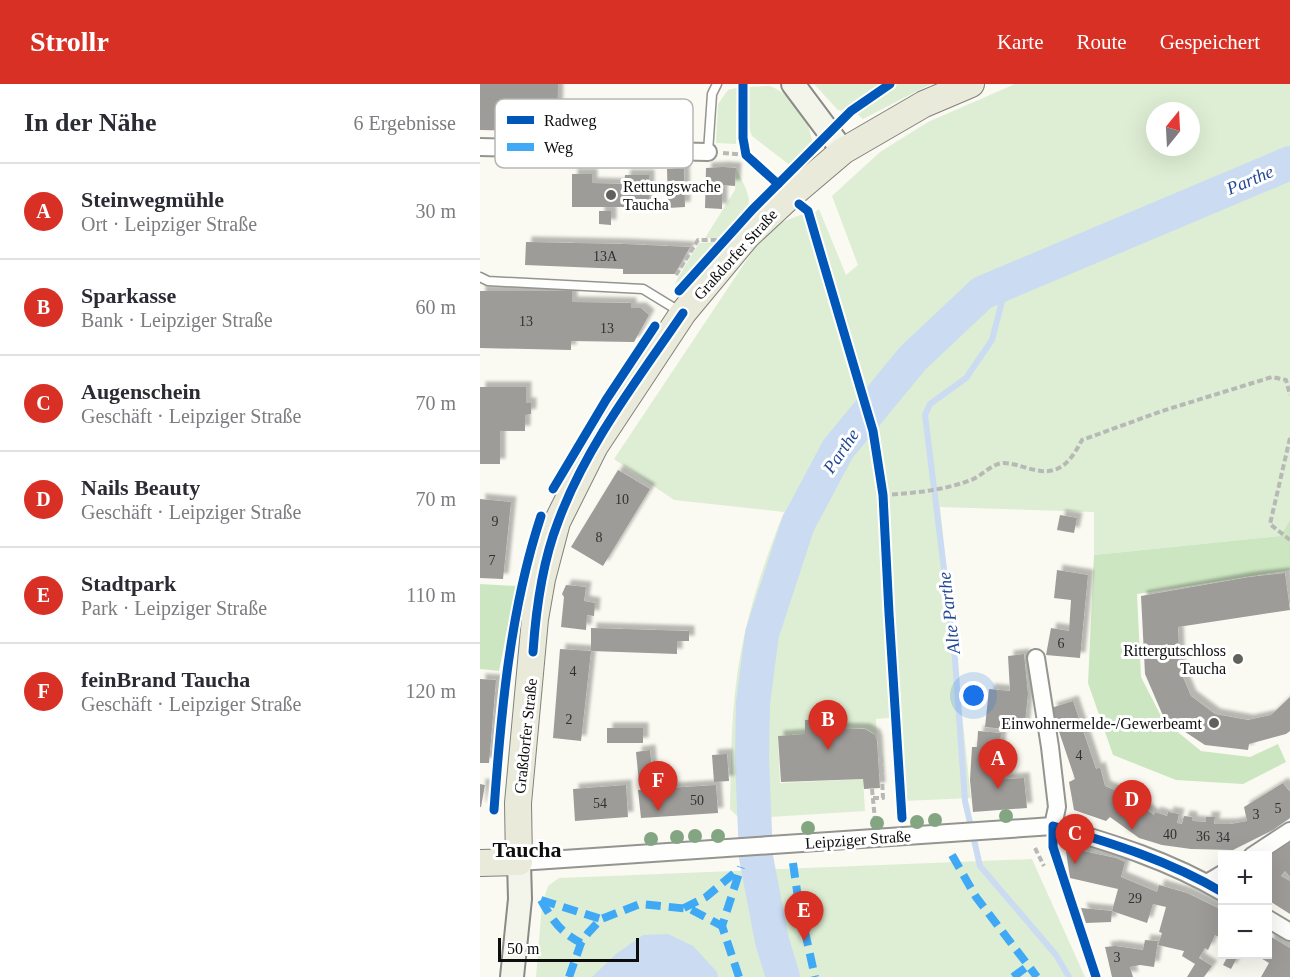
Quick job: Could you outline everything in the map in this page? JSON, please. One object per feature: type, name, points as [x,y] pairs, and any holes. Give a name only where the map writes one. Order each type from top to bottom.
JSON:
[{"type":"main road","points":[[793,84],[843,152]]},
{"type":"main road","name":"Graßdorfer Straße","points":[[519,862],[518,803],[535,619],[542,579],[557,522],[595,446],[683,313],[747,236],[843,152],[924,104],[971,84]]},
{"type":"main road","points":[[512,977],[520,899],[519,862]]},
{"type":"main road","name":"Leipziger Straße","points":[[480,863],[519,862]]},
{"type":"street","points":[[480,147],[495,147]]},
{"type":"street","points":[[693,153],[708,153]]},
{"type":"street","points":[[1036,658],[1057,807],[1053,826]]},
{"type":"street","name":"Leipziger Straße","points":[[519,862],[1053,826],[1148,856],[1218,890]]},
{"type":"street","points":[[1258,851],[1290,831]]},
{"type":"street","points":[[1207,883],[1218,876]]},
{"type":"street","points":[[1272,921],[1290,932]]},
{"type":"lane","points":[[708,153],[705,120],[717,84]]},
{"type":"lane","points":[[480,277],[489,281],[643,290],[683,313]]},
{"type":"lane","points":[[1053,826],[1053,847],[1096,977]]},
{"type":"path","points":[[676,275],[699,240],[724,240]]},
{"type":"path","points":[[883,495],[947,488],[974,479],[987,469],[1002,463],[1033,470],[1055,470],[1072,458],[1082,440],[1162,411],[1272,377],[1286,380],[1290,395]]},
{"type":"path","points":[[1290,438],[1270,524],[1290,540]]},
{"type":"path","points":[[873,798],[883,798],[881,758],[878,758]]},
{"type":"path","points":[[872,789],[875,820]]},
{"type":"green space","points":[[814,84],[931,84],[863,119],[856,113],[838,110]]},
{"type":"green space","points":[[1015,84],[1290,84],[1290,520],[1280,536],[1094,555],[1094,512],[940,507],[971,798],[904,801],[899,717],[876,719],[877,741],[873,733],[865,728],[843,729],[821,719],[805,720],[805,734],[778,737],[780,783],[863,779],[865,811],[740,819],[730,809],[732,733],[737,676],[753,602],[784,512],[674,500],[614,459],[758,243],[782,222],[803,214],[861,402],[875,396],[951,311],[866,389],[813,214],[819,209],[846,275],[858,265],[832,196],[880,152],[928,122]]},
{"type":"green space","points":[[770,86],[794,102],[811,134],[813,144],[791,166],[752,136],[747,121],[747,87]]},
{"type":"green space","points":[[737,88],[736,144],[716,143],[718,104],[728,90]]},
{"type":"green space","points":[[736,168],[749,200],[746,211],[720,238],[705,238],[735,190]]},
{"type":"green space","points":[[716,242],[683,281],[675,283],[699,243]]},
{"type":"green space","points":[[1290,520],[1290,570],[1137,594],[1141,677],[1163,720],[1201,751],[1250,757],[1278,744],[1286,762],[1243,784],[1176,780],[1113,755],[1088,683],[1094,555],[1280,536]]},
{"type":"green space","points":[[480,584],[516,586],[499,671],[480,669]]},
{"type":"green space","points":[[1032,859],[1085,977],[536,977],[542,904],[548,886],[559,878]]},
{"type":"water","points":[[668,934],[693,946],[717,972],[718,977],[592,977],[616,954],[643,935]]},
{"type":"building","points":[[480,84],[558,84],[558,99],[495,99],[495,130],[480,130]]},
{"type":"building","points":[[706,168],[736,168],[735,186],[722,185],[722,209],[705,208]]},
{"type":"building","points":[[667,169],[684,169],[685,207],[668,208]]},
{"type":"building","name":"Rettungswache Taucha","points":[[572,174],[592,174],[592,183],[624,184],[625,175],[649,175],[649,207],[572,207]]},
{"type":"building","points":[[599,211],[611,211],[611,225],[599,224]]},
{"type":"building","points":[[526,242],[690,247],[675,274],[623,274],[623,269],[525,265]]},
{"type":"building","points":[[480,291],[572,291],[572,302],[631,303],[631,308],[641,308],[649,315],[634,342],[571,341],[571,350],[480,348]]},
{"type":"building","points":[[480,387],[526,387],[526,403],[531,403],[531,414],[525,415],[525,431],[500,431],[500,464],[480,464]]},
{"type":"building","points":[[618,470],[650,489],[603,566],[571,547]]},
{"type":"building","points":[[480,499],[511,502],[503,579],[480,578]]},
{"type":"building","points":[[1060,515],[1077,518],[1074,533],[1057,530]]},
{"type":"building","points":[[1057,570],[1088,575],[1080,658],[1046,655],[1051,628],[1069,631],[1071,600],[1054,598]]},
{"type":"building","points":[[1285,573],[1290,610],[1178,627],[1180,670],[1191,696],[1215,714],[1248,720],[1271,715],[1290,697],[1290,731],[1286,734],[1249,744],[1248,750],[1205,745],[1164,718],[1145,674],[1141,596]]},
{"type":"building","points":[[566,585],[586,587],[584,601],[595,603],[594,616],[587,615],[586,630],[561,627],[564,597],[562,594]]},
{"type":"building","points":[[591,628],[689,631],[689,641],[677,641],[677,654],[591,651]]},
{"type":"building","points":[[560,649],[591,651],[581,741],[553,738]]},
{"type":"building","points":[[1024,654],[1028,694],[1024,731],[985,727],[989,689],[1010,691],[1008,656]]},
{"type":"building","points":[[480,679],[496,680],[489,763],[480,763]]},
{"type":"building","points":[[1073,701],[1096,769],[1100,767],[1105,786],[1126,795],[1154,815],[1155,812],[1167,816],[1168,812],[1179,814],[1177,823],[1182,824],[1184,816],[1192,817],[1192,821],[1206,822],[1206,817],[1215,817],[1214,824],[1247,821],[1244,807],[1283,783],[1290,790],[1290,818],[1273,830],[1233,850],[1191,849],[1162,845],[1139,838],[1110,817],[1106,821],[1074,810],[1069,782],[1075,779],[1051,708]]},
{"type":"building","points":[[821,719],[838,728],[865,729],[875,735],[880,788],[864,789],[863,779],[781,782],[778,736],[805,734],[805,720]]},
{"type":"building","points":[[607,728],[643,728],[643,743],[607,743]]},
{"type":"building","points":[[978,731],[1001,733],[1000,749],[995,749],[993,780],[1024,778],[1027,808],[973,812],[970,780],[972,747],[977,747]]},
{"type":"building","points":[[650,750],[653,782],[639,783],[636,752]]},
{"type":"building","points":[[727,754],[729,781],[714,782],[712,755]]},
{"type":"building","points":[[480,784],[485,785],[481,807],[480,807]]},
{"type":"building","points":[[626,785],[628,817],[575,821],[573,789]]},
{"type":"building","points":[[716,785],[718,813],[641,818],[638,790]]},
{"type":"building","points":[[1290,843],[1290,877],[1285,871],[1281,876],[1290,881],[1290,914],[1272,903],[1272,854]]},
{"type":"building","points":[[1069,848],[1116,858],[1125,862],[1121,877],[1157,892],[1159,885],[1187,893],[1218,908],[1218,937],[1215,935],[1208,950],[1205,948],[1199,958],[1212,966],[1204,977],[1187,977],[1195,964],[1182,956],[1184,951],[1158,945],[1166,907],[1153,904],[1147,923],[1112,911],[1118,889],[1070,878],[1066,851]]},
{"type":"building","points":[[1081,908],[1112,911],[1111,922],[1086,923]]},
{"type":"building","points":[[1272,937],[1290,948],[1290,977],[1261,977],[1269,963],[1262,959],[1272,959]]},
{"type":"building","points":[[1145,940],[1158,941],[1154,967],[1140,965],[1130,967],[1133,977],[1112,977],[1105,947],[1143,950]]},
{"type":"building","points":[[1226,959],[1236,959],[1231,969],[1223,965]]},
{"type":"waterway","name":"Parthe","points":[[783,977],[772,941],[756,857],[752,759],[753,703],[762,634],[798,524],[838,449],[913,358],[982,293],[1290,163]]},
{"type":"waterway","name":"Alte Parthe","points":[[1007,282],[992,340],[966,378],[930,404],[925,415],[955,659],[965,801],[980,866],[1056,955],[1069,977]]},
{"type":"marked path","points":[[952,855],[976,897],[1037,977]]},
{"type":"marked path","points":[[793,863],[799,905],[815,977]]},
{"type":"marked path","points":[[739,977],[722,926],[741,867]]},
{"type":"marked path","points":[[684,908],[706,897],[739,869]]},
{"type":"marked path","points":[[541,900],[601,919]]},
{"type":"marked path","points":[[541,900],[557,925],[581,943]]},
{"type":"marked path","points":[[569,977],[581,943],[601,919],[640,904],[690,909],[722,926]]},
{"type":"marked path","points":[[1013,977],[1028,966]]},
{"type":"cycle path","points":[[743,84],[743,138],[746,155],[778,184]]},
{"type":"cycle path","points":[[679,291],[752,210],[851,111],[890,84]]},
{"type":"cycle path","points":[[799,204],[808,211],[873,431],[883,495],[902,818]]},
{"type":"cycle path","points":[[533,652],[544,570],[552,538],[570,494],[614,414],[683,313]]},
{"type":"cycle path","points":[[553,489],[606,400],[655,326]]},
{"type":"cycle path","points":[[494,810],[500,736],[514,624],[530,552],[541,516]]},
{"type":"cycle path","points":[[1096,977],[1053,847],[1053,826],[1119,846],[1161,862],[1218,890]]},
{"type":"place","name":"Rettungswache Taucha","points":[[611,195]]},
{"type":"place","name":"Rittergutschloss Taucha","points":[[1238,659]]},
{"type":"place","name":"Einwohnermelde-/Gewerbeamt","points":[[1214,723]]},
{"type":"place","name":"Sparkasse","points":[[828,750]]},
{"type":"place","name":"Steinwegmühle","points":[[998,789]]},
{"type":"place","name":"feinBrand Taucha","points":[[658,811]]},
{"type":"place","name":"Nails Beauty","points":[[1132,830]]},
{"type":"place","name":"Augenschein","points":[[1075,864]]},
{"type":"place","name":"Stadtpark","points":[[804,941]]},
{"type":"district","name":"Taucha","points":[[527,849]]}]
